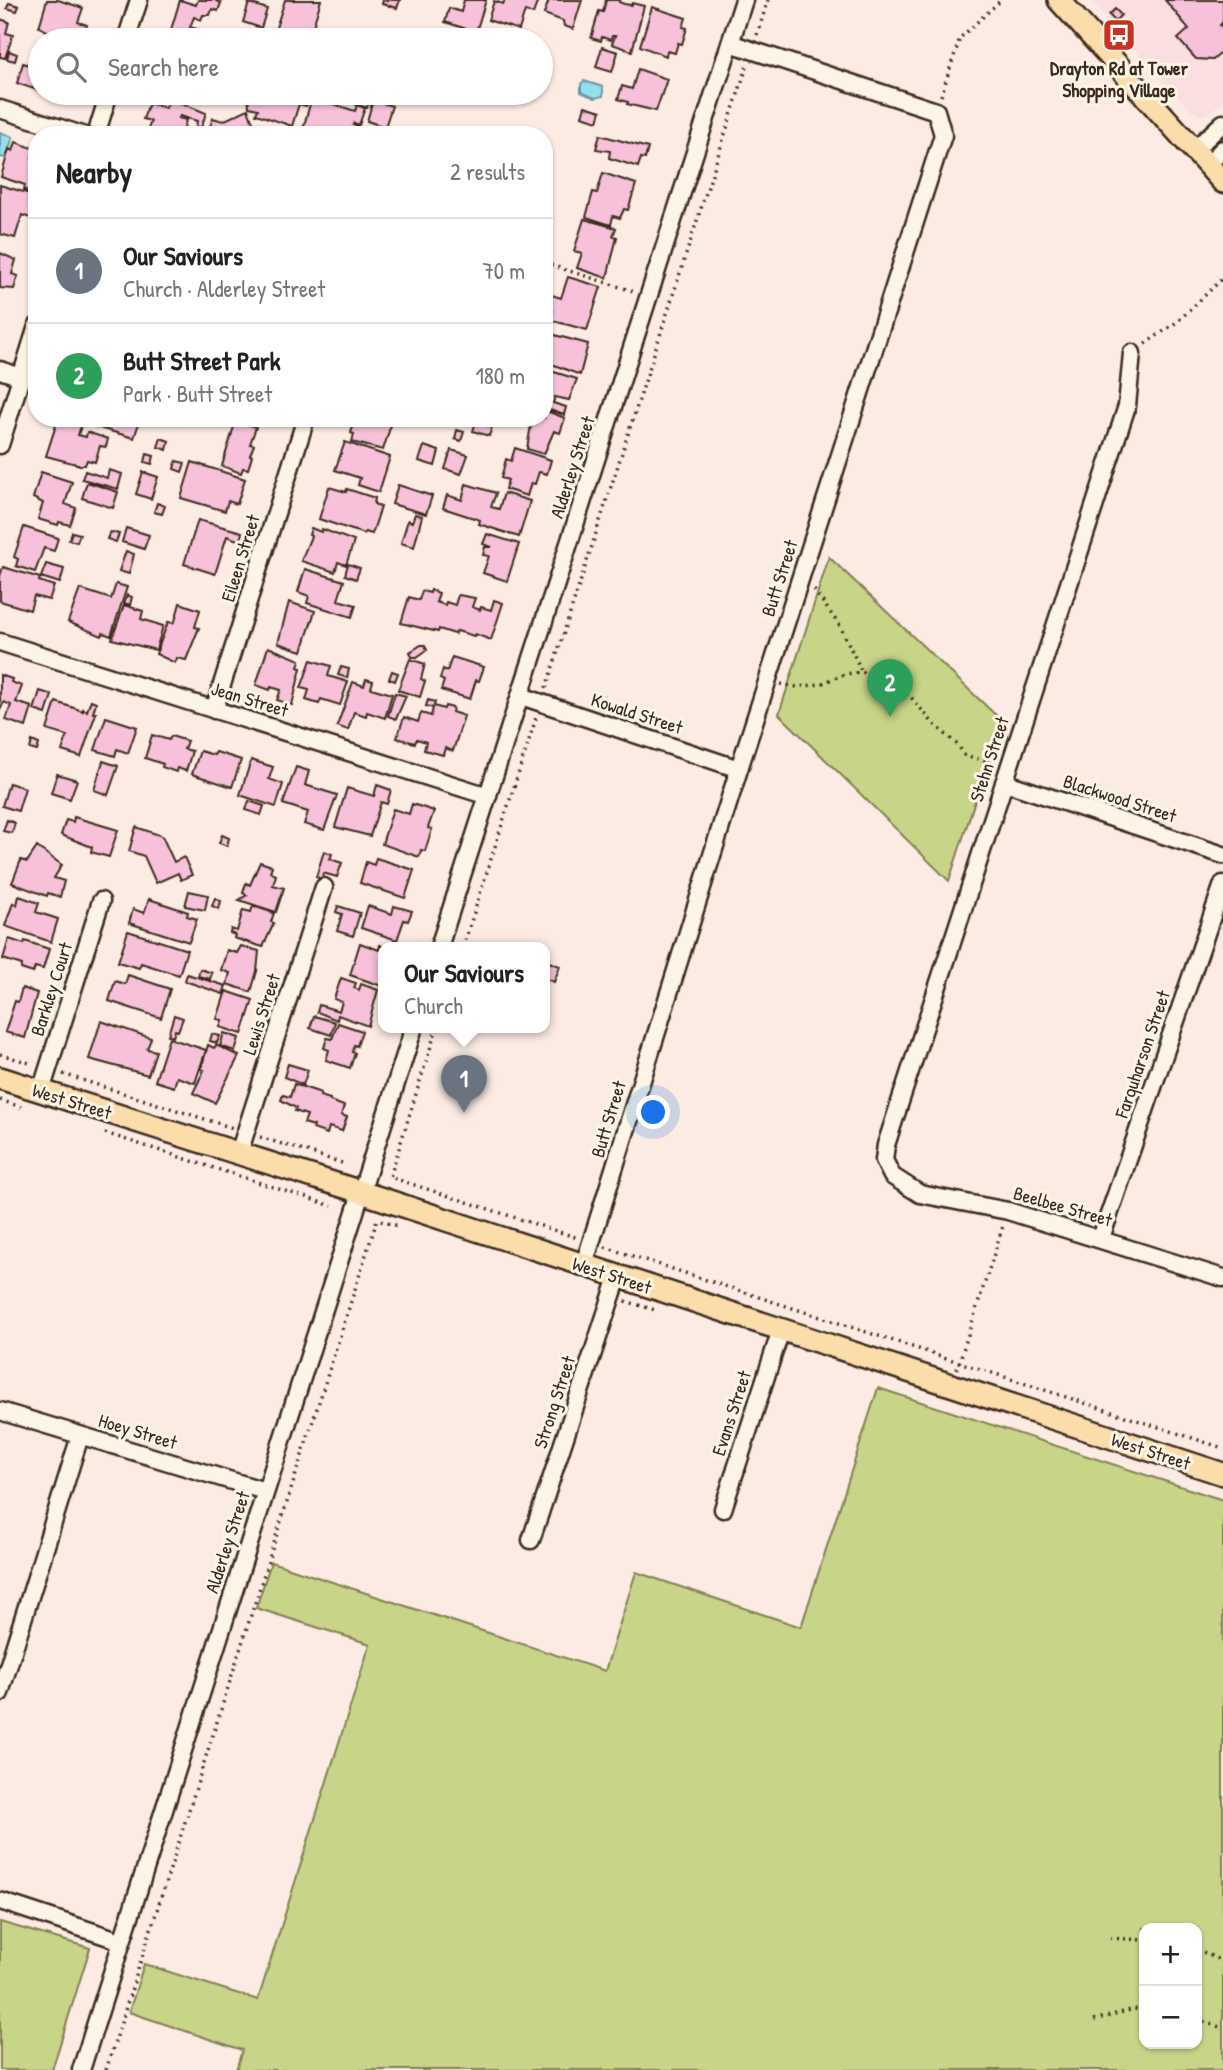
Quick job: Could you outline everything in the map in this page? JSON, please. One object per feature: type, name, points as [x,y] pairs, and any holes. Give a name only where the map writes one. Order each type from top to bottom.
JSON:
[{"type":"main road","points":[[1059,0],[1223,182]]},
{"type":"main road","name":"West Street","points":[[0,1078],[361,1192],[1223,1474]]},
{"type":"street","points":[[130,28],[139,0]]},
{"type":"street","name":"Alderley Street","points":[[441,942],[744,0]]},
{"type":"street","points":[[730,43],[936,111]]},
{"type":"street","points":[[99,126],[105,105]]},
{"type":"street","points":[[0,109],[54,126]]},
{"type":"street","name":"Butt Street","points":[[584,1265],[739,769],[943,135],[936,111]]},
{"type":"street","points":[[1200,157],[1223,123]]},
{"type":"street","points":[[1200,157],[1223,149]]},
{"type":"street","name":"Stehn Street","points":[[892,1176],[884,1160],[886,1146],[1127,406],[1132,353]]},
{"type":"street","points":[[0,444],[28,355]]},
{"type":"street","points":[[0,370],[21,377]]},
{"type":"street","name":"Eileen Street","points":[[214,710],[303,427]]},
{"type":"street","name":"Jean Street","points":[[0,642],[488,796]]},
{"type":"street","name":"Kowald Street","points":[[521,696],[739,769]]},
{"type":"street","name":"Blackwood Street","points":[[1006,775],[1223,855]]},
{"type":"street","name":"Farquharson Street","points":[[1101,1238],[1223,884]]},
{"type":"street","name":"Lewis Street","points":[[239,1153],[324,887]]},
{"type":"street","name":"Barkley Court","points":[[41,1091],[102,901]]},
{"type":"street","name":"Alderley Street","points":[[81,2070],[412,1033]]},
{"type":"street","name":"Beelbee Street","points":[[892,1176],[920,1194],[1008,1211],[1223,1278]]},
{"type":"street","name":"Strong Street","points":[[531,1540],[618,1277]]},
{"type":"street","name":"Evans Street","points":[[723,1509],[781,1330]]},
{"type":"street","name":"Hoey Street","points":[[0,1411],[265,1491]]},
{"type":"street","points":[[0,1693],[80,1436]]},
{"type":"street","points":[[0,1901],[121,1941]]},
{"type":"path","points":[[465,942],[768,0]]},
{"type":"path","points":[[936,111],[960,38],[1001,0]]},
{"type":"path","points":[[553,266],[649,296]]},
{"type":"path","points":[[1132,353],[1177,322],[1223,278]]},
{"type":"path","points":[[799,584],[819,594],[841,626],[862,672]]},
{"type":"path","points":[[769,681],[797,687],[820,684],[845,674],[862,672],[896,686],[909,695],[933,723],[958,745],[964,755],[1006,775]]},
{"type":"path","points":[[436,1033],[390,1177],[1223,1448]]},
{"type":"path","points":[[0,1054],[345,1164]]},
{"type":"path","points":[[0,1100],[26,1108]]},
{"type":"path","points":[[103,1132],[332,1206]]},
{"type":"path","points":[[951,1386],[1008,1211]]},
{"type":"path","points":[[106,2070],[377,1220]]},
{"type":"path","points":[[1110,1938],[1139,1940]]},
{"type":"path","points":[[1202,1952],[1223,1962]]},
{"type":"path","points":[[1094,2020],[1139,2010]]},
{"type":"path","points":[[1202,2022],[1223,2028]]},
{"type":"shaded area","points":[[1090,0],[1223,0],[1223,102],[1207,114],[1201,115],[1190,110]]},
{"type":"green space","points":[[829,557],[1001,720],[949,881],[779,714]]},
{"type":"green space","points":[[878,1388],[1223,1500],[1223,2070],[236,2070],[242,2050],[129,2012],[144,1964],[258,2000],[370,1644],[256,1608],[271,1562],[605,1671],[636,1572],[801,1627]]},
{"type":"green space","points":[[0,1922],[90,1948],[52,2070],[0,2070]]},
{"type":"water","points":[[584,81],[603,87],[603,96],[595,98],[581,92],[581,84]]},
{"type":"water","points":[[0,132],[13,137],[6,158],[0,157]]},
{"type":"building","points":[[47,0],[58,0],[83,8],[78,22],[87,25],[86,28],[39,27]]},
{"type":"building","points":[[180,0],[196,5],[198,0],[215,0],[221,3],[218,11],[212,9],[210,15],[203,15],[201,20],[194,17],[190,27],[193,28],[172,28]]},
{"type":"building","points":[[285,0],[321,0],[313,28],[276,28]]},
{"type":"building","points":[[383,0],[400,0],[397,8],[382,4]]},
{"type":"building","points":[[464,0],[486,0],[477,28],[464,28],[445,22],[449,8],[461,12]]},
{"type":"building","points":[[505,0],[538,0],[533,14],[525,11],[520,28],[488,20],[494,1],[503,4]]},
{"type":"building","points":[[549,0],[582,0],[573,29],[564,26],[563,21],[544,14]]},
{"type":"building","points":[[606,0],[620,0],[619,2],[624,4],[644,6],[632,51],[612,44],[615,36],[612,36],[611,40],[602,37],[601,41],[591,38],[599,11],[603,12]]},
{"type":"building","points":[[1165,0],[1223,0],[1223,22],[1220,25],[1223,29],[1223,51],[1213,60],[1196,59],[1178,39],[1189,29]]},
{"type":"building","points":[[9,3],[19,6],[17,11],[7,8]]},
{"type":"building","points":[[249,3],[267,9],[261,28],[243,22]]},
{"type":"building","points":[[652,7],[686,18],[683,27],[687,28],[682,44],[678,43],[675,53],[667,51],[666,56],[640,46]]},
{"type":"building","points":[[1115,9],[1121,15],[1115,21],[1109,15]]},
{"type":"building","points":[[0,19],[9,22],[6,33],[13,35],[5,58],[0,57]]},
{"type":"building","points":[[602,47],[618,52],[612,72],[596,67]]},
{"type":"building","points":[[9,51],[17,54],[15,61],[7,59]]},
{"type":"building","points":[[23,63],[28,65],[28,87],[17,83]]},
{"type":"building","points":[[638,69],[667,79],[656,111],[618,99],[622,86],[632,89]]},
{"type":"building","points":[[148,105],[166,108],[167,105],[186,105],[206,113],[202,126],[196,126],[197,121],[180,116],[179,118],[186,120],[184,126],[149,126],[151,121],[143,119]]},
{"type":"building","points":[[299,105],[292,126],[256,114],[258,109],[249,107]]},
{"type":"building","points":[[310,105],[337,105],[355,111],[357,105],[365,108],[359,125],[353,125],[357,126],[304,126]]},
{"type":"building","points":[[372,105],[392,106],[385,126],[367,121]]},
{"type":"building","points":[[585,106],[601,111],[598,121],[582,116]]},
{"type":"building","points":[[248,109],[255,126],[210,126],[213,118],[223,121]]},
{"type":"building","points":[[600,135],[648,148],[645,159],[641,158],[638,167],[609,158],[610,151],[596,149]]},
{"type":"building","points":[[16,142],[28,146],[28,191],[24,190],[25,185],[1,177],[9,149],[13,151]]},
{"type":"building","points":[[603,173],[636,184],[628,210],[624,209],[620,218],[613,216],[611,225],[586,217],[593,192],[597,193]]},
{"type":"building","points":[[0,185],[28,193],[28,217],[22,215],[15,238],[0,234]]},
{"type":"building","points":[[584,219],[616,228],[613,236],[617,237],[607,278],[577,268],[582,253],[574,251]]},
{"type":"building","points":[[0,253],[16,260],[12,274],[18,276],[14,289],[0,288]]},
{"type":"building","points":[[568,277],[601,287],[587,330],[553,321],[553,295],[561,298]]},
{"type":"building","points":[[553,335],[588,344],[580,375],[553,364]]},
{"type":"building","points":[[553,372],[577,379],[569,400],[555,397],[553,403]]},
{"type":"building","points":[[553,403],[566,407],[564,415],[553,411]]},
{"type":"building","points":[[553,413],[565,418],[560,433],[554,431],[544,454],[527,449],[531,427],[553,427]]},
{"type":"building","points":[[55,427],[81,427],[78,435],[86,437],[87,432],[108,439],[106,447],[100,446],[95,462],[87,460],[85,465],[46,456]]},
{"type":"building","points":[[96,427],[138,427],[134,438]]},
{"type":"building","points":[[234,427],[256,427],[250,444],[254,445],[248,469],[243,468],[241,473],[222,466]]},
{"type":"building","points":[[353,427],[390,427],[383,450],[352,442],[354,434],[351,433]]},
{"type":"building","points":[[474,427],[492,427],[489,436],[473,431]]},
{"type":"building","points":[[457,430],[464,432],[461,441],[455,439]]},
{"type":"building","points":[[161,438],[169,441],[167,450],[158,447]]},
{"type":"building","points":[[345,442],[390,457],[379,492],[358,485],[360,478],[335,470]]},
{"type":"building","points":[[424,446],[439,451],[435,466],[419,461]]},
{"type":"building","points":[[515,448],[551,460],[547,474],[539,472],[535,484],[531,483],[527,496],[505,489],[508,480],[501,478],[506,459],[511,461]]},
{"type":"building","points":[[451,450],[468,455],[461,474],[445,469]]},
{"type":"building","points":[[147,454],[154,456],[152,464],[145,462]]},
{"type":"building","points":[[176,461],[185,463],[182,472],[174,469]]},
{"type":"building","points":[[192,462],[245,479],[237,504],[228,501],[225,511],[181,498]]},
{"type":"building","points":[[109,470],[122,474],[118,489],[82,479],[85,471],[107,478]]},
{"type":"building","points":[[41,472],[72,482],[65,504],[76,508],[70,525],[59,522],[58,525],[38,519],[43,503],[33,498]]},
{"type":"building","points":[[143,472],[158,477],[151,499],[136,494]]},
{"type":"building","points":[[87,482],[118,492],[113,508],[82,498]]},
{"type":"building","points":[[466,484],[496,493],[491,507],[499,509],[504,493],[530,501],[519,537],[479,524],[480,520],[443,508],[447,495],[462,500]]},
{"type":"building","points":[[398,485],[432,496],[426,514],[392,504]]},
{"type":"building","points":[[329,487],[346,492],[347,489],[375,498],[374,504],[381,507],[372,534],[364,534],[319,519]]},
{"type":"building","points":[[157,503],[165,506],[162,514],[154,512]]},
{"type":"building","points":[[415,514],[422,516],[414,547],[401,543],[408,520],[412,522]]},
{"type":"building","points":[[198,520],[242,532],[240,541],[227,536],[215,574],[184,564]]},
{"type":"building","points":[[24,527],[58,538],[54,551],[44,548],[35,572],[16,566],[18,559],[14,557]]},
{"type":"building","points":[[126,528],[149,535],[144,549],[122,542]]},
{"type":"building","points":[[311,528],[321,532],[322,529],[354,541],[346,565],[338,562],[335,572],[301,561],[311,536]]},
{"type":"building","points":[[72,532],[80,534],[77,542],[69,540]]},
{"type":"building","points":[[110,532],[119,534],[116,542],[107,539]]},
{"type":"building","points":[[487,534],[519,544],[507,581],[483,573],[489,556],[483,555],[485,547],[492,547],[483,544]]},
{"type":"building","points":[[126,551],[134,554],[129,574],[119,571]]},
{"type":"building","points":[[46,564],[64,569],[60,583],[41,577]]},
{"type":"building","points":[[348,564],[360,568],[356,579],[345,575]]},
{"type":"building","points":[[3,567],[40,578],[39,581],[54,586],[49,600],[34,596],[30,610],[0,601],[0,576]]},
{"type":"building","points":[[305,569],[344,581],[338,600],[356,605],[352,617],[307,603],[309,596],[298,592]]},
{"type":"building","points":[[116,584],[127,587],[111,636],[103,633],[102,636],[68,622],[80,589],[111,599]]},
{"type":"building","points":[[431,590],[439,593],[436,602],[445,605],[446,602],[455,605],[458,595],[475,598],[472,607],[480,610],[481,607],[491,610],[494,600],[503,603],[491,640],[475,634],[474,636],[457,631],[455,634],[439,629],[438,632],[401,623],[409,597],[419,600],[422,591],[430,593]]},
{"type":"building","points":[[127,595],[132,597],[130,605],[124,603]]},
{"type":"building","points":[[289,602],[315,611],[302,651],[278,643]]},
{"type":"building","points":[[180,603],[200,610],[195,627],[199,628],[186,660],[177,658],[175,663],[156,654],[168,622],[175,621]]},
{"type":"building","points":[[124,605],[143,611],[141,619],[163,626],[156,650],[112,639]]},
{"type":"building","points":[[425,645],[427,650],[417,657],[412,657],[410,652]]},
{"type":"building","points":[[268,647],[300,660],[298,667],[301,668],[292,705],[277,700],[281,690],[271,687],[270,690],[256,685]]},
{"type":"building","points":[[452,657],[484,667],[479,681],[476,680],[470,699],[441,690],[444,681],[440,679],[443,669],[447,671]]},
{"type":"building","points":[[410,659],[425,664],[421,679],[425,681],[420,697],[398,690]]},
{"type":"building","points":[[311,660],[331,666],[328,676],[348,682],[340,705],[321,699],[319,704],[306,700],[309,690],[301,688]]},
{"type":"building","points":[[341,667],[349,669],[347,678],[338,675]]},
{"type":"building","points":[[392,671],[398,673],[395,681],[389,679]]},
{"type":"building","points":[[0,675],[22,686],[16,702],[32,707],[26,727],[6,720],[11,705],[4,702],[0,710]]},
{"type":"building","points":[[366,679],[373,681],[371,688],[392,694],[385,718],[367,712],[366,716],[354,712],[348,730],[337,726],[353,682],[364,686]]},
{"type":"building","points":[[40,691],[52,695],[46,714],[34,710]]},
{"type":"building","points":[[395,693],[406,696],[396,719],[388,716]]},
{"type":"building","points":[[91,700],[96,702],[93,713],[96,713],[81,757],[62,751],[67,736],[47,730],[56,702],[87,711]]},
{"type":"building","points":[[428,700],[435,702],[434,706],[453,708],[452,712],[464,716],[453,751],[445,748],[443,755],[424,750],[426,742],[417,739],[415,743],[397,738],[404,717],[418,722],[421,713],[431,716],[433,708],[426,706]]},
{"type":"building","points":[[106,717],[137,727],[128,753],[117,749],[115,756],[95,750]]},
{"type":"building","points":[[152,735],[169,740],[171,736],[187,741],[184,749],[192,751],[186,771],[177,768],[176,772],[145,758]]},
{"type":"building","points":[[32,741],[39,744],[37,751],[30,749]]},
{"type":"building","points":[[200,751],[214,755],[216,752],[241,760],[232,787],[192,774]]},
{"type":"building","points":[[251,760],[273,767],[269,779],[283,784],[276,807],[240,795]]},
{"type":"building","points":[[103,761],[118,766],[108,795],[94,790]]},
{"type":"building","points":[[296,767],[309,771],[305,785],[337,795],[324,830],[304,824],[308,812],[283,804]]},
{"type":"building","points":[[57,774],[77,780],[70,799],[51,793]]},
{"type":"building","points":[[9,783],[25,788],[18,811],[2,806]]},
{"type":"building","points":[[377,785],[391,790],[387,804],[381,802],[370,836],[335,827],[347,788],[374,796]]},
{"type":"building","points":[[249,801],[264,806],[261,815],[246,810]]},
{"type":"building","points":[[412,804],[434,811],[428,828],[432,829],[425,851],[421,850],[419,857],[382,844],[393,809],[409,814]]},
{"type":"building","points":[[74,817],[118,830],[109,857],[91,852],[92,847],[61,835],[66,820],[73,822]]},
{"type":"building","points":[[7,820],[15,823],[12,833],[3,831]]},
{"type":"building","points":[[136,827],[162,836],[174,862],[184,857],[192,875],[181,880],[178,873],[156,883],[144,856],[129,851]]},
{"type":"building","points":[[222,835],[229,838],[227,846],[219,843]]},
{"type":"building","points":[[37,847],[62,865],[54,878],[64,881],[60,897],[48,893],[47,896],[12,883],[21,860],[27,862]]},
{"type":"building","points":[[324,851],[332,854],[330,859],[342,863],[337,877],[323,873],[322,879],[316,877]]},
{"type":"building","points":[[376,858],[414,870],[405,898],[360,883],[366,862],[374,865]]},
{"type":"building","points":[[260,862],[272,866],[270,872],[276,875],[273,885],[284,888],[276,912],[239,900],[247,895],[243,893],[246,883],[250,885]]},
{"type":"building","points":[[189,891],[208,895],[205,910],[185,906]]},
{"type":"building","points":[[19,896],[39,903],[36,912],[58,919],[51,942],[5,926],[13,903],[17,905]]},
{"type":"building","points":[[215,898],[221,901],[219,909],[212,906]]},
{"type":"building","points":[[149,899],[188,912],[187,916],[197,919],[189,942],[129,923],[133,909],[144,913]]},
{"type":"building","points":[[253,906],[274,913],[271,922],[274,923],[263,947],[234,938],[235,935],[230,933],[231,929],[237,931],[243,910],[251,912]]},
{"type":"building","points":[[338,906],[360,913],[353,936],[337,931],[342,914],[336,912]]},
{"type":"building","points":[[368,906],[392,914],[394,906],[412,911],[408,921],[404,920],[397,940],[361,928]]},
{"type":"building","points":[[128,931],[187,950],[179,975],[141,963],[139,968],[118,962]]},
{"type":"building","points":[[9,939],[49,949],[43,969],[35,967],[33,973],[21,969],[22,965],[3,959]]},
{"type":"building","points":[[360,943],[378,950],[378,985],[350,975]]},
{"type":"building","points":[[241,946],[259,951],[251,992],[227,984],[230,973],[221,970],[227,950],[237,953]]},
{"type":"building","points":[[550,962],[560,966],[554,982],[550,980]]},
{"type":"building","points":[[200,969],[212,973],[210,979],[198,976]]},
{"type":"building","points":[[187,974],[226,986],[223,994],[185,981]]},
{"type":"building","points":[[128,975],[170,989],[161,1018],[109,1001],[115,981],[125,984]]},
{"type":"building","points":[[341,978],[356,983],[354,988],[359,990],[361,984],[378,990],[368,1026],[338,1015],[337,1020],[317,1012],[319,1005],[339,1011],[342,1002],[334,999]]},
{"type":"building","points":[[22,988],[37,993],[25,1038],[5,1032]]},
{"type":"building","points":[[226,991],[253,1000],[242,1034],[220,1027],[222,1020],[217,1019]]},
{"type":"building","points":[[174,1015],[183,1018],[173,1037],[168,1035]]},
{"type":"building","points":[[314,1016],[335,1022],[331,1035],[310,1028]]},
{"type":"building","points":[[101,1021],[151,1038],[147,1049],[156,1051],[148,1075],[89,1059]]},
{"type":"building","points":[[338,1023],[362,1031],[357,1046],[354,1045],[352,1052],[355,1053],[350,1068],[326,1060],[329,1050],[324,1048],[327,1038],[332,1039]]},
{"type":"building","points":[[224,1033],[239,1038],[235,1051],[220,1046]]},
{"type":"building","points":[[212,1034],[220,1036],[217,1043],[210,1041]]},
{"type":"building","points":[[169,1038],[206,1050],[195,1083],[177,1077],[174,1087],[155,1081]]},
{"type":"building","points":[[208,1045],[214,1048],[216,1045],[239,1056],[215,1103],[193,1093],[204,1070],[201,1069]]},
{"type":"building","points":[[288,1064],[308,1070],[303,1085],[284,1077]]},
{"type":"building","points":[[294,1084],[321,1093],[320,1096],[344,1106],[341,1115],[347,1117],[342,1131],[329,1127],[327,1134],[304,1123],[307,1115],[295,1111],[296,1108],[281,1100],[283,1095],[290,1097]]},
{"type":"place","name":"Drayton Rd at Tower Shopping Village","points":[[1119,35]]},
{"type":"place","name":"Butt Street Park","points":[[890,717]]},
{"type":"place","name":"Our Saviours","points":[[464,1113]]}]
